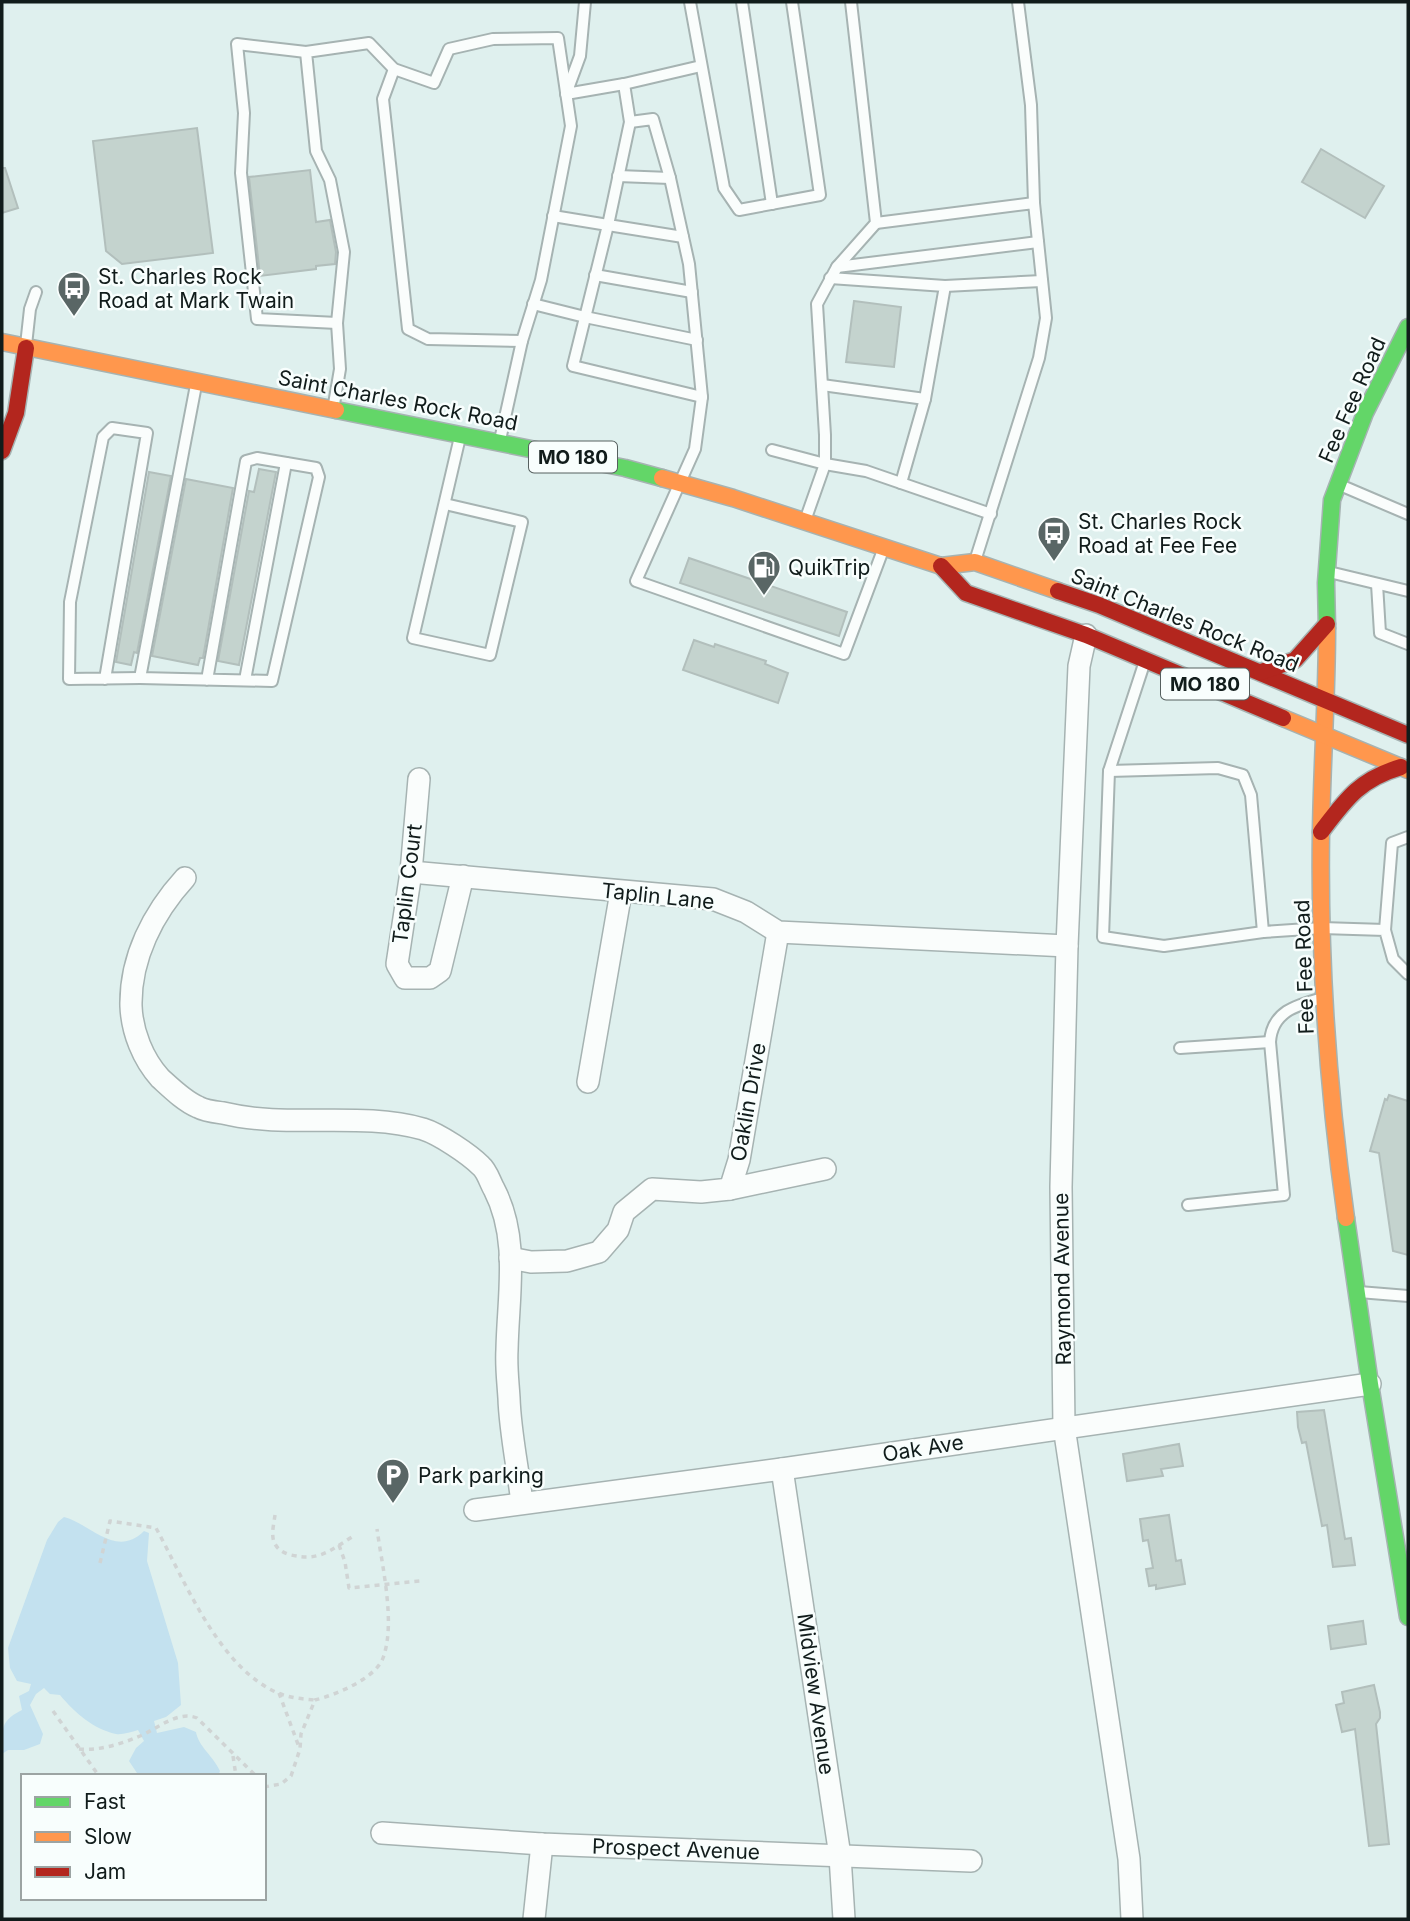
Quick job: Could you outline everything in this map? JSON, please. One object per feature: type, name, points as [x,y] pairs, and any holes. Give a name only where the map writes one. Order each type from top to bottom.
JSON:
[{"type":"main road","name":"Fee Fee Road","points":[[1408,327],[1404,346],[1365,414],[1338,484],[1331,511],[1321,832],[1322,928],[1338,1161],[1370,1384],[1403,1554],[1408,1617]]},
{"type":"main road","name":"Saint Charles Rock Road","points":[[2,342],[625,468],[805,521],[941,566],[975,562],[1099,605],[1408,735]]},
{"type":"main road","points":[[2,451],[11,433],[20,397],[26,348]]},
{"type":"main road","name":"Saint Charles Rock Road","points":[[941,566],[966,593],[1146,659],[1405,769]]},
{"type":"main road","points":[[1261,672],[1295,660],[1327,624]]},
{"type":"main road","points":[[1321,832],[1353,789],[1380,772],[1405,769]]},
{"type":"street","name":"Raymond Avenue","points":[[1086,635],[1079,666],[1066,946],[1061,1187],[1064,1427],[1129,1859],[1132,1919]]},
{"type":"street","name":"Taplin Court","points":[[419,779],[411,872],[397,964],[405,978],[430,978],[440,971],[463,876]]},
{"type":"street","name":"Taplin Lane","points":[[411,872],[713,899],[746,912],[778,932],[1066,946]]},
{"type":"street","points":[[185,878],[169,895],[144,940],[134,964],[131,991],[131,1014],[137,1038],[150,1067],[171,1089],[198,1107],[251,1120],[388,1122],[425,1129],[482,1167],[503,1208],[509,1233],[511,1290],[507,1351],[508,1390],[523,1503]]},
{"type":"street","points":[[588,1082],[621,892]]},
{"type":"street","name":"Oaklin Drive","points":[[510,1258],[531,1262],[567,1261],[598,1252],[618,1230],[624,1212],[652,1189],[701,1192],[730,1189],[739,1160],[778,932]]},
{"type":"street","points":[[730,1189],[825,1169]]},
{"type":"street","name":"Oak Ave","points":[[475,1510],[782,1469],[1370,1384]]},
{"type":"street","name":"Midview Avenue","points":[[782,1469],[840,1856],[844,1919]]},
{"type":"street","name":"Prospect Avenue","points":[[382,1833],[542,1844],[971,1861]]},
{"type":"street","points":[[534,1919],[542,1844]]},
{"type":"lane","points":[[566,93],[580,56],[585,2]]},
{"type":"lane","points":[[690,2],[724,188],[738,210],[820,195],[792,2]]},
{"type":"lane","points":[[742,2],[772,204]]},
{"type":"lane","points":[[851,2],[876,223]]},
{"type":"lane","points":[[975,562],[1039,358],[1046,318],[1034,202],[1031,105],[1018,2]]},
{"type":"lane","points":[[337,323],[257,319],[241,173],[244,113],[237,44],[306,52],[369,43],[394,69],[435,83],[449,48],[493,40],[558,38],[571,126],[541,280],[522,341],[500,443]]},
{"type":"lane","points":[[306,52],[316,151],[330,180],[344,251],[337,323],[340,369],[333,410]]},
{"type":"lane","points":[[566,93],[624,84],[701,66]]},
{"type":"lane","points":[[394,69],[383,99],[408,329],[428,339],[522,341]]},
{"type":"lane","points":[[624,84],[630,122],[573,366],[702,397]]},
{"type":"lane","points":[[630,122],[653,119],[670,178],[692,292],[702,397],[695,449],[636,581],[844,654],[884,548]]},
{"type":"lane","points":[[618,176],[670,178]]},
{"type":"lane","points":[[805,521],[825,464],[817,304],[837,267],[876,223],[1034,202]]},
{"type":"lane","points":[[553,216],[683,237]]},
{"type":"lane","points":[[837,267],[1038,242]]},
{"type":"lane","points":[[595,275],[692,292]]},
{"type":"lane","points":[[830,278],[945,286],[1042,281]]},
{"type":"lane","points":[[901,483],[925,399],[945,286]]},
{"type":"lane","points":[[26,348],[30,309],[36,292]]},
{"type":"lane","points":[[533,304],[697,340]]},
{"type":"lane","points":[[140,678],[197,381]]},
{"type":"lane","points":[[822,385],[925,399]]},
{"type":"lane","points":[[105,678],[147,433],[112,428],[103,437],[70,603],[69,679],[272,681],[319,477],[316,468],[257,458],[246,461],[207,680]]},
{"type":"lane","points":[[445,504],[522,522],[490,656],[413,638],[461,435]]},
{"type":"lane","points":[[772,450],[825,464],[866,471],[990,514]]},
{"type":"lane","points":[[245,680],[286,463]]},
{"type":"lane","points":[[1338,484],[1408,514]]},
{"type":"lane","points":[[1327,572],[1408,591]]},
{"type":"lane","points":[[1377,584],[1380,633],[1408,644]]},
{"type":"lane","points":[[1146,659],[1109,771],[1103,937],[1164,946],[1263,932],[1322,928],[1385,930]]},
{"type":"lane","points":[[1109,771],[1218,768],[1243,775],[1251,795],[1263,932]]},
{"type":"lane","points":[[1408,837],[1392,843],[1385,930],[1393,959],[1408,974]]},
{"type":"lane","points":[[1188,1205],[1284,1195],[1271,1029],[1282,1015],[1298,1005],[1326,998]]},
{"type":"lane","points":[[1180,1048],[1270,1042]]},
{"type":"lane","points":[[1356,1292],[1408,1296]]},
{"type":"path","points":[[275,1515],[275,1546],[284,1553],[312,1558],[326,1554],[352,1537]]},
{"type":"path","points":[[100,1563],[110,1521],[156,1528],[221,1643],[248,1673],[279,1693],[315,1700],[348,1689],[382,1661],[387,1635],[385,1586],[377,1529]]},
{"type":"path","points":[[339,1545],[349,1588],[420,1581]]},
{"type":"path","points":[[279,1693],[300,1749]]},
{"type":"path","points":[[266,1787],[281,1784],[291,1776],[300,1749],[301,1734],[315,1700]]},
{"type":"path","points":[[53,1711],[98,1774]]},
{"type":"path","points":[[79,1748],[94,1751],[140,1736],[178,1718],[191,1716],[197,1718],[254,1774]]},
{"type":"path","points":[[232,1754],[236,1774]]},
{"type":"water","points":[[64,1517],[114,1541],[134,1539],[144,1531],[149,1533],[147,1561],[178,1663],[181,1705],[166,1717],[154,1721],[157,1733],[184,1727],[196,1732],[220,1771],[219,1774],[138,1774],[129,1761],[136,1748],[144,1741],[138,1730],[118,1734],[108,1732],[92,1724],[60,1695],[50,1694],[44,1688],[36,1694],[30,1705],[43,1734],[40,1744],[24,1750],[8,1750],[2,1754],[6,1722],[22,1710],[19,1696],[29,1691],[31,1684],[17,1681],[10,1668],[8,1648],[47,1540]]},
{"type":"building","points":[[197,128],[213,253],[122,264],[106,251],[93,141]]},
{"type":"building","points":[[1321,149],[1384,186],[1365,218],[1302,182]]},
{"type":"building","points":[[2,168],[5,168],[18,208],[2,213]]},
{"type":"building","points":[[310,170],[316,222],[330,220],[336,252],[335,264],[260,276],[249,177]]},
{"type":"building","points":[[854,301],[901,307],[894,367],[846,362]]},
{"type":"building","points":[[259,469],[276,472],[239,665],[218,661],[249,491],[254,492]]},
{"type":"building","points":[[149,472],[171,476],[137,653],[134,652],[131,665],[116,662]]},
{"type":"building","points":[[186,479],[233,488],[203,658],[200,658],[198,665],[152,656]]},
{"type":"building","name":"QuikTrip","points":[[689,558],[847,612],[839,636],[680,583]]},
{"type":"building","points":[[694,640],[766,661],[765,664],[788,673],[778,703],[683,670]]},
{"type":"building","points":[[1389,1095],[1408,1101],[1408,1255],[1393,1251],[1379,1153],[1370,1151],[1385,1099],[1387,1100]]},
{"type":"building","points":[[1324,1410],[1345,1539],[1351,1538],[1355,1565],[1333,1567],[1327,1525],[1322,1526],[1306,1442],[1302,1443],[1298,1427],[1297,1412]]},
{"type":"building","points":[[1179,1444],[1183,1466],[1161,1469],[1163,1476],[1127,1481],[1123,1454]]},
{"type":"building","points":[[1169,1515],[1176,1561],[1181,1560],[1185,1584],[1156,1589],[1156,1585],[1149,1586],[1146,1569],[1153,1568],[1148,1540],[1143,1541],[1140,1519]]},
{"type":"building","points":[[1363,1621],[1366,1644],[1331,1649],[1328,1626]]},
{"type":"building","points":[[1374,1685],[1380,1712],[1376,1724],[1389,1844],[1369,1846],[1355,1729],[1342,1732],[1336,1705],[1344,1703],[1342,1692]]},
{"type":"traffic: fast","points":[[1327,628],[1326,583],[1332,500],[1365,413],[1408,327]]},
{"type":"traffic: fast","points":[[336,410],[625,468],[662,478]]},
{"type":"traffic: fast","points":[[1346,1218],[1408,1617]]},
{"type":"traffic: slow","points":[[2,342],[336,410]]},
{"type":"traffic: slow","points":[[662,478],[733,498],[941,566],[975,562],[1058,591]]},
{"type":"traffic: slow","points":[[1327,628],[1321,831],[1323,976],[1334,1122],[1346,1218]]},
{"type":"traffic: slow","points":[[1283,718],[1408,770]]},
{"type":"traffic: jam","points":[[2,451],[16,413],[26,348]]},
{"type":"traffic: jam","points":[[941,566],[966,593],[1086,635],[1283,718]]},
{"type":"traffic: jam","points":[[1058,591],[1099,605],[1408,735]]},
{"type":"traffic: jam","points":[[1261,672],[1295,660],[1327,624]]},
{"type":"traffic: jam","points":[[1321,832],[1364,784],[1401,767]]},
{"type":"place","name":"St. Charles Rock Road at Mark Twain","points":[[74,318]]},
{"type":"place","name":"St. Charles Rock Road at Fee Fee","points":[[1054,563]]},
{"type":"place","name":"QuikTrip","points":[[764,597]]},
{"type":"place","name":"Park parking","points":[[393,1505]]}]
